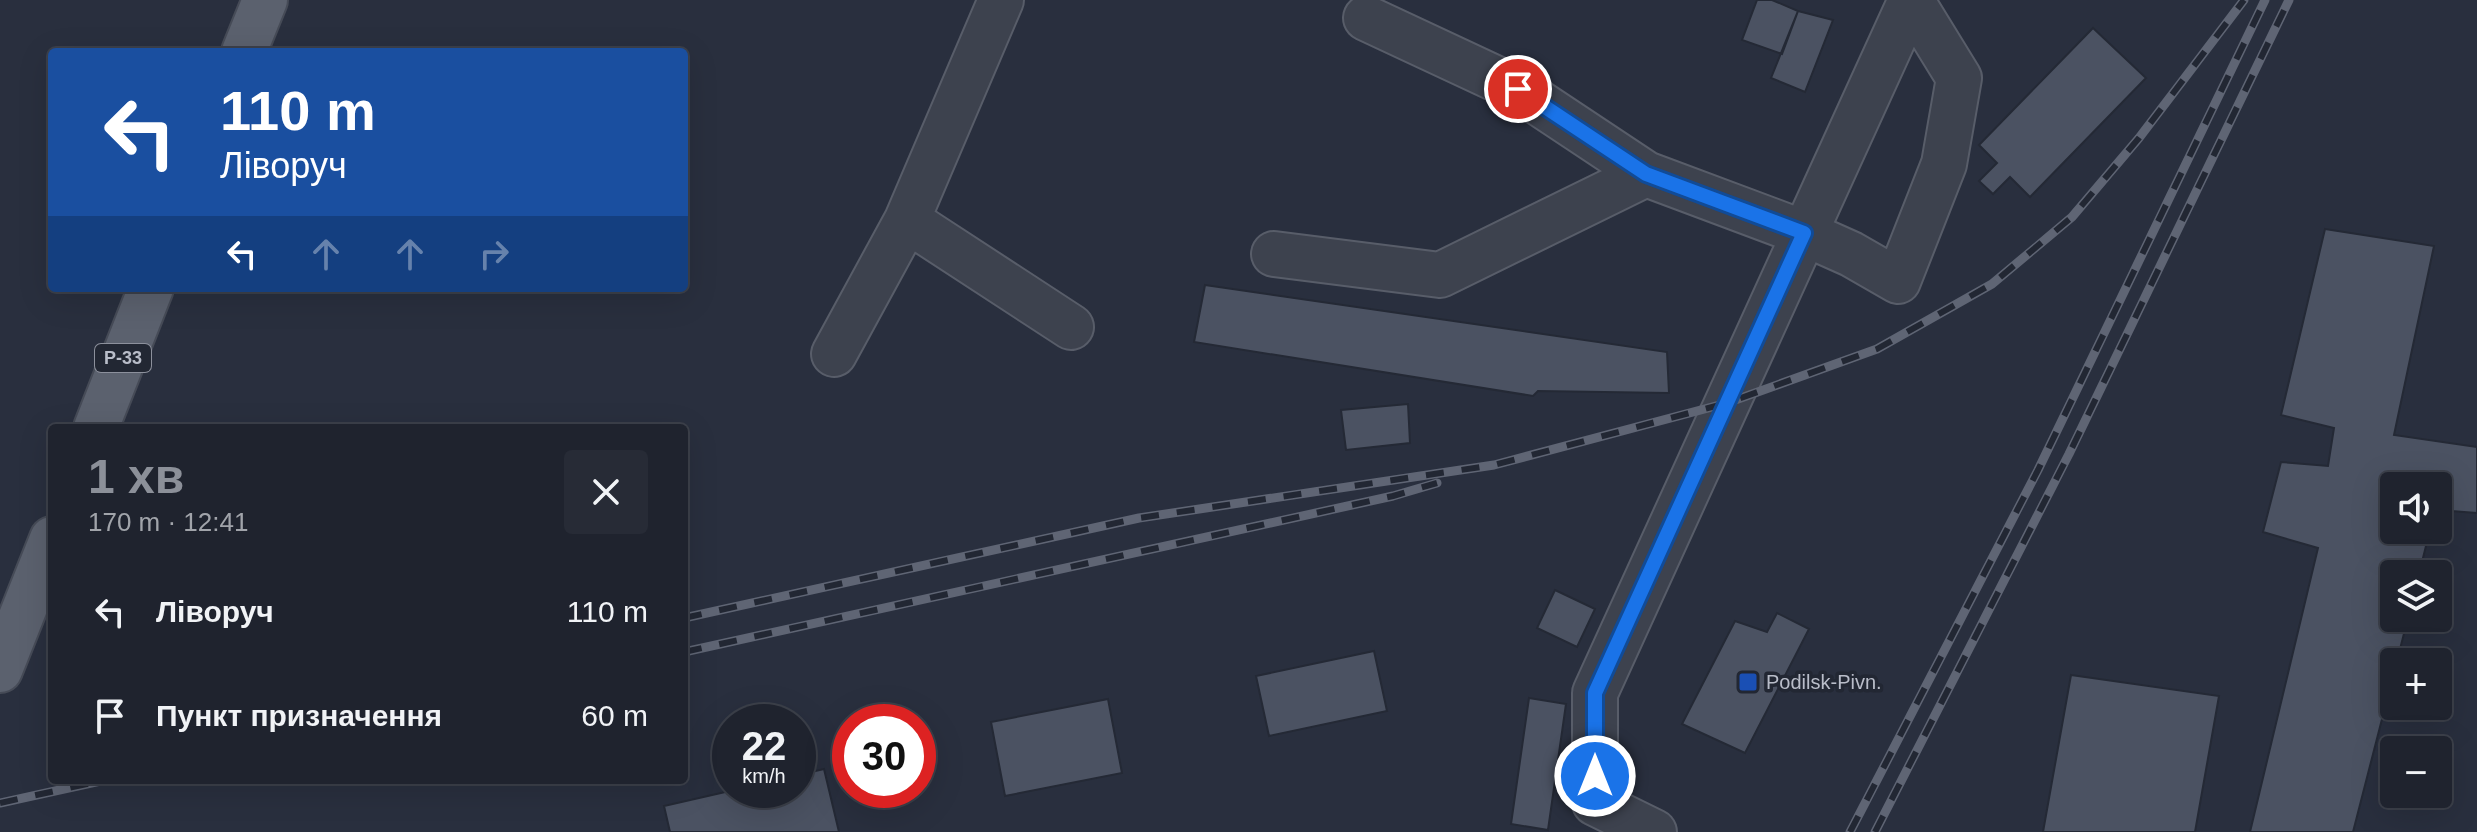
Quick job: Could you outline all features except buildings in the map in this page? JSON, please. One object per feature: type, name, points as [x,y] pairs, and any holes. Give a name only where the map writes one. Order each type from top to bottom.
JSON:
[{"type":"main road","points":[[246,48],[265,0]]},
{"type":"main road","name":"Р-33","points":[[98,424],[149,292]]},
{"type":"main road","points":[[0,670],[11,617],[48,547]]},
{"type":"street","points":[[834,354],[907,220],[1001,0]]},
{"type":"street","points":[[1654,832],[1588,818],[1595,693],[1911,0]]},
{"type":"street","points":[[1366,18],[1518,89],[1646,174],[1804,233],[1851,254],[1898,281],[1944,164],[1959,78],[1911,0]]},
{"type":"street","points":[[1274,254],[1440,275],[1646,174]]},
{"type":"street","points":[[907,220],[1071,327]]},
{"type":"railway","points":[[688,617],[1139,518],[1494,465],[1727,403],[1877,349],[1992,284],[2072,217],[2139,138],[2244,0]]},
{"type":"railway","points":[[1850,832],[2038,470],[2265,0]]},
{"type":"railway","points":[[1875,832],[2069,454],[2289,0]]},
{"type":"railway","points":[[688,651],[1393,496],[1437,483]]},
{"type":"railway","points":[[0,803],[87,784]]},
{"type":"place","name":"Podilsk-Pivn.","points":[[1748,682]]},
{"type":"route","points":[[1518,89],[1646,174],[1804,233],[1595,693],[1595,776]]}]
